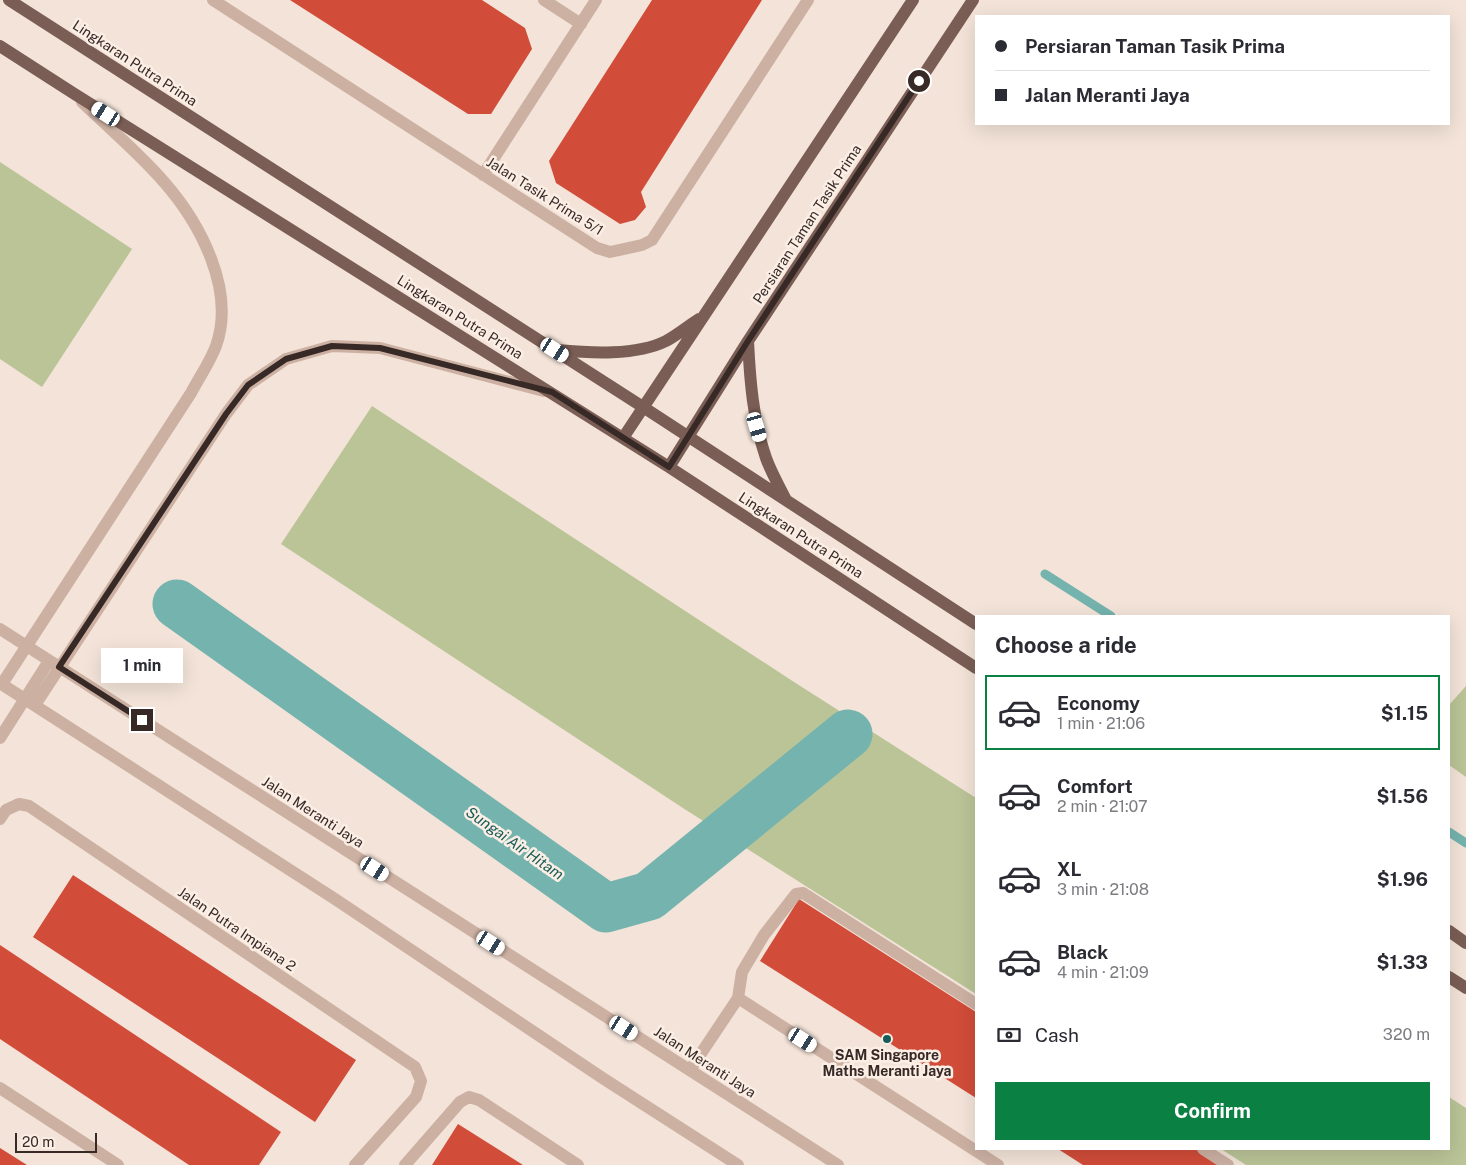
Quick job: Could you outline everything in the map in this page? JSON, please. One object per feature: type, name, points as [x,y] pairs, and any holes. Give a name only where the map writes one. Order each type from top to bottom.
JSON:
[{"type":"main road","name":"Lingkaran Putra Prima","points":[[9,0],[555,350],[975,623]]},
{"type":"main road","points":[[623,438],[912,0]]},
{"type":"main road","name":"Persiaran Taman Tasik Prima","points":[[669,467],[748,341],[973,0]]},
{"type":"main road","name":"Lingkaran Putra Prima","points":[[0,46],[552,392],[975,667]]},
{"type":"main road","points":[[555,350],[590,353],[632,351],[666,341],[706,314]]},
{"type":"main road","points":[[748,341],[750,385],[757,427],[766,460],[786,500]]},
{"type":"main road","points":[[1450,932],[1466,942]]},
{"type":"main road","points":[[1450,978],[1466,988]]},
{"type":"street","name":"Jalan Tasik Prima 5/1","points":[[213,0],[597,248],[610,252],[642,245],[652,240],[808,0]]},
{"type":"street","points":[[544,0],[581,24]]},
{"type":"street","points":[[483,175],[596,0]]},
{"type":"street","points":[[73,93],[164,182],[196,227],[216,270],[221,294],[220,321],[216,346],[191,393],[1,683],[335,899],[604,1079],[738,1165]]},
{"type":"street","points":[[0,738],[30,702],[54,664],[226,414],[248,385],[286,359],[332,346],[380,348],[552,392]]},
{"type":"street","name":"Jalan Meranti Jaya","points":[[0,629],[838,1165]]},
{"type":"street","name":"Jalan Putra Impiana 2","points":[[0,820],[6,810],[18,804],[29,806],[416,1067],[421,1081],[416,1097],[355,1165]]},
{"type":"street","points":[[690,1070],[738,998],[742,972],[764,935],[790,899],[796,894],[803,893],[975,1003]]},
{"type":"street","points":[[738,998],[998,1165]]},
{"type":"street","points":[[0,1088],[118,1165]]},
{"type":"street","points":[[405,1165],[460,1102],[469,1097],[478,1100],[578,1165]]},
{"type":"street","points":[[1205,1150],[1228,1165]]},
{"type":"green space","points":[[0,162],[132,249],[42,387],[0,359]]},
{"type":"green space","points":[[372,406],[794,682],[975,797],[975,993],[686,810],[281,544]]},
{"type":"green space","points":[[1466,686],[1466,777],[1450,766],[1450,704]]},
{"type":"green space","points":[[1450,1098],[1466,1108],[1466,1165],[1246,1165],[1223,1150],[1450,1150]]},
{"type":"building","points":[[290,0],[482,0],[525,28],[532,49],[491,114],[468,114]]},
{"type":"building","points":[[652,0],[762,0],[641,192],[646,207],[635,220],[620,224],[556,183],[549,161]]},
{"type":"building","points":[[73,875],[356,1060],[315,1122],[33,937]]},
{"type":"building","points":[[799,899],[975,1011],[975,1097],[760,961]]},
{"type":"building","points":[[0,945],[281,1132],[259,1165],[189,1165],[0,1039]]},
{"type":"building","points":[[458,1124],[523,1165],[432,1165]]},
{"type":"building","points":[[0,1148],[27,1165],[0,1165]]},
{"type":"building","points":[[1060,1150],[1199,1150],[1222,1165],[1083,1165]]},
{"type":"waterway","name":"Sungai Air Hitam","points":[[1045,574],[1109,615]]},
{"type":"waterway","name":"Sungai Air Hitam","points":[[177,604],[606,908],[649,896],[848,734]]},
{"type":"waterway","name":"Sungai Air Hitam","points":[[1450,833],[1466,843]]},
{"type":"place","name":"SAM Singapore Maths Meranti Jaya","points":[[887,1039]]},
{"type":"route","points":[[142,720],[59,667],[226,414],[248,385],[286,359],[332,346],[380,348],[552,392],[669,467],[748,341],[919,81]]}]
